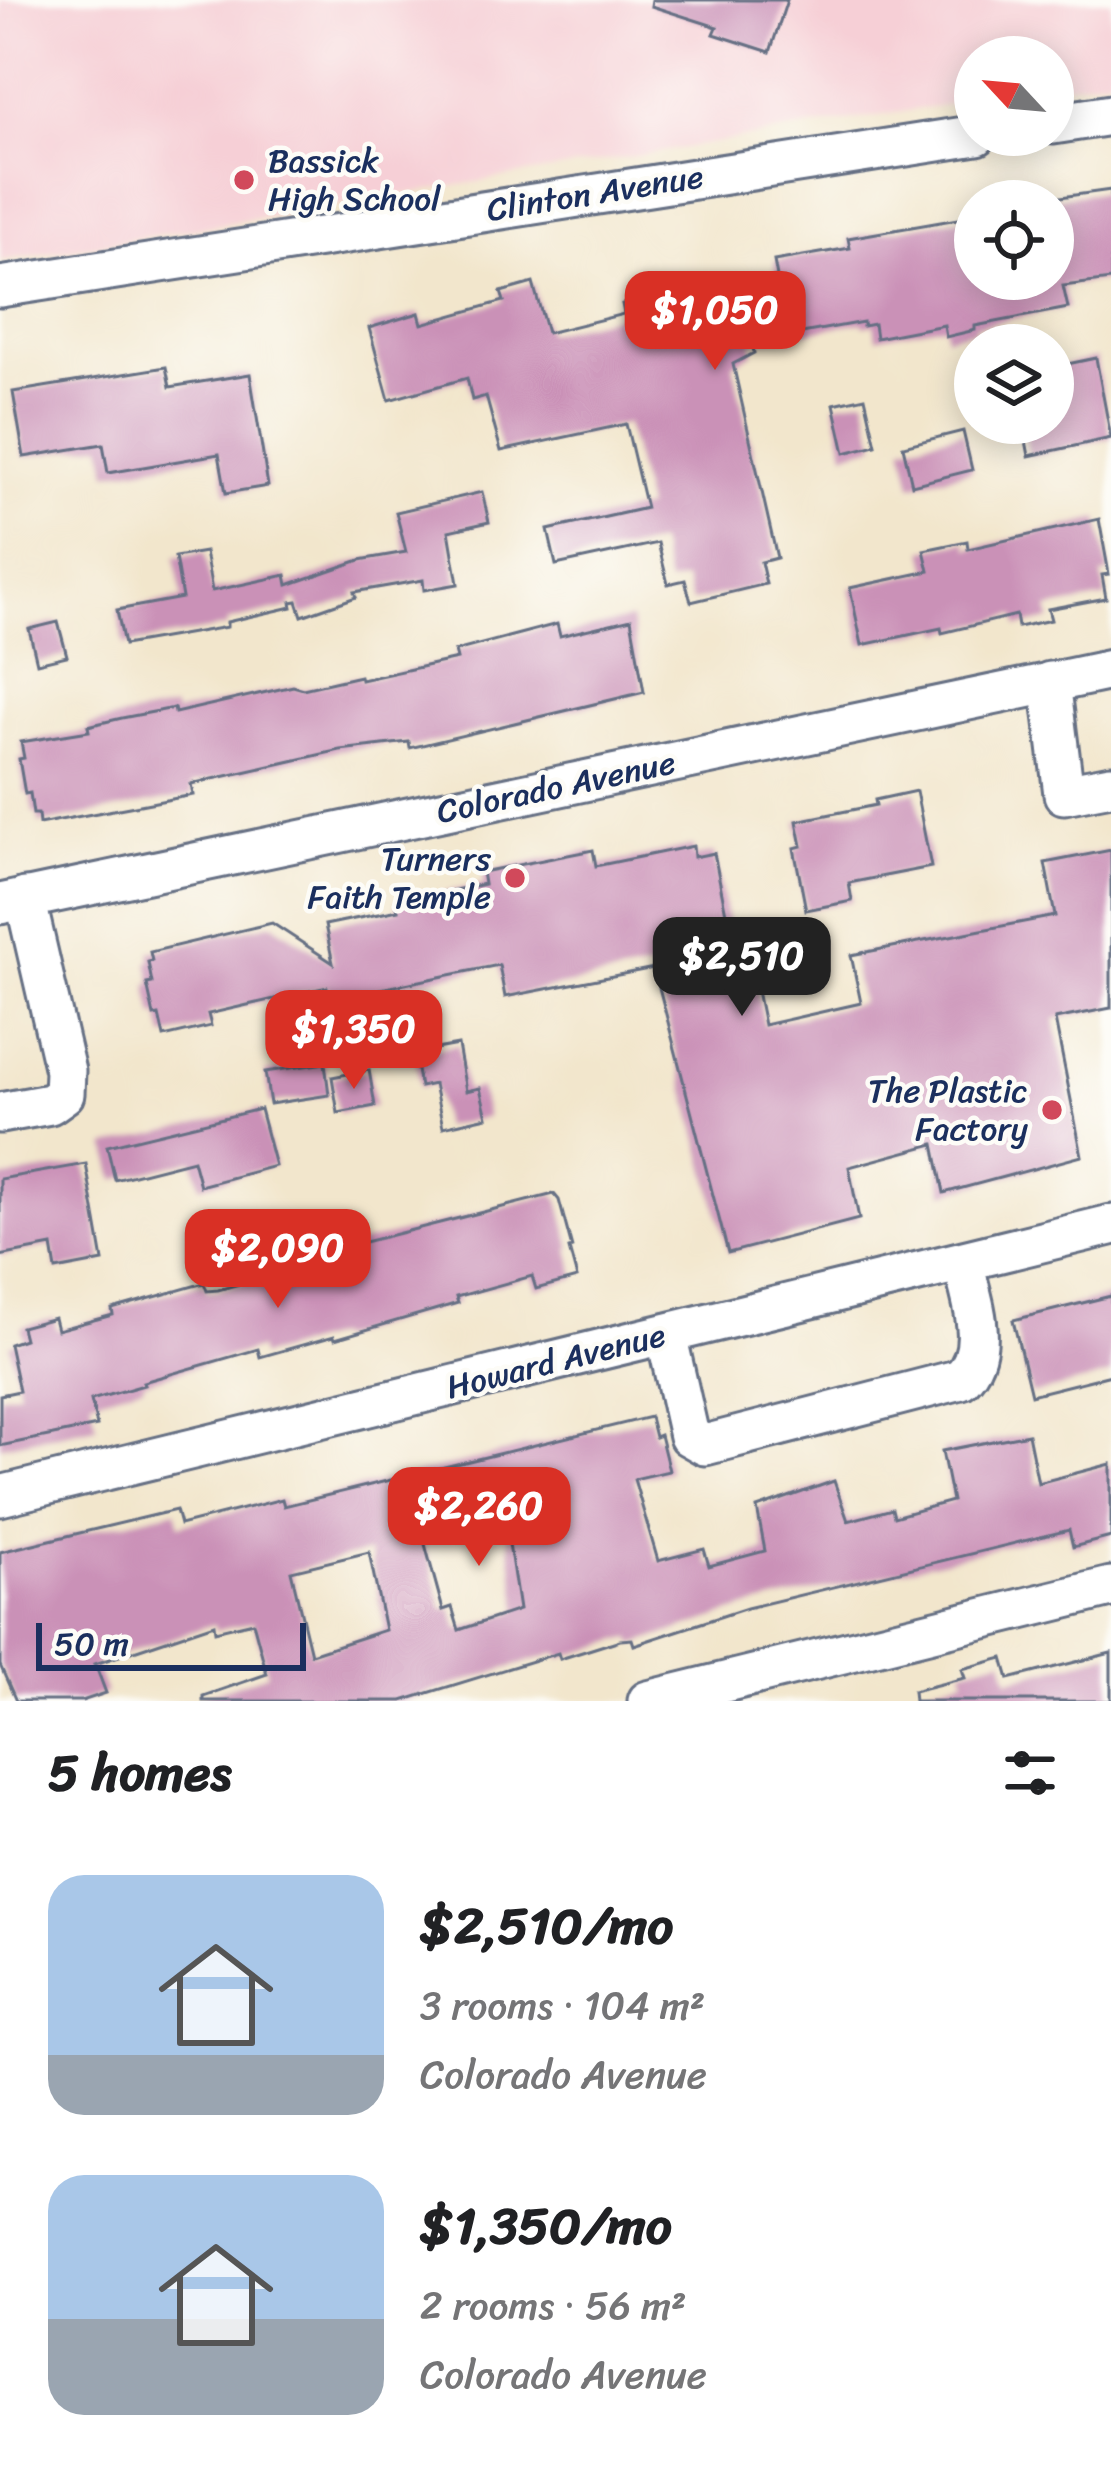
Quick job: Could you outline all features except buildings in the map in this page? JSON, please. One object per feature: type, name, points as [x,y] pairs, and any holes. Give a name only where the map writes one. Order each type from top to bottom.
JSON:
[{"type":"street","points":[[1074,121],[1111,115]]},
{"type":"street","name":"Clinton Avenue","points":[[0,286],[954,139]]},
{"type":"street","name":"Colorado Avenue","points":[[13,901],[1111,670]]},
{"type":"street","points":[[1050,682],[1064,794],[1111,785]]},
{"type":"street","points":[[0,1113],[50,1104],[64,1094],[65,1071],[13,901]]},
{"type":"street","name":"Howard Avenue","points":[[0,1496],[1111,1225]]},
{"type":"street","points":[[666,1334],[688,1436],[705,1445],[961,1379],[973,1367],[980,1343],[963,1262]]},
{"type":"street","points":[[648,1701],[1111,1587]]},
{"type":"shaded area","name":"Bassick High School","points":[[0,0],[1111,0],[1111,77],[1074,83],[1074,36],[954,36],[954,103],[0,261]]},
{"type":"place","name":"Bassick High School","points":[[244,180]]},
{"type":"place","name":"Turners Faith Temple","points":[[515,878]]},
{"type":"place","name":"The Plastic Factory","points":[[1052,1110]]}]
